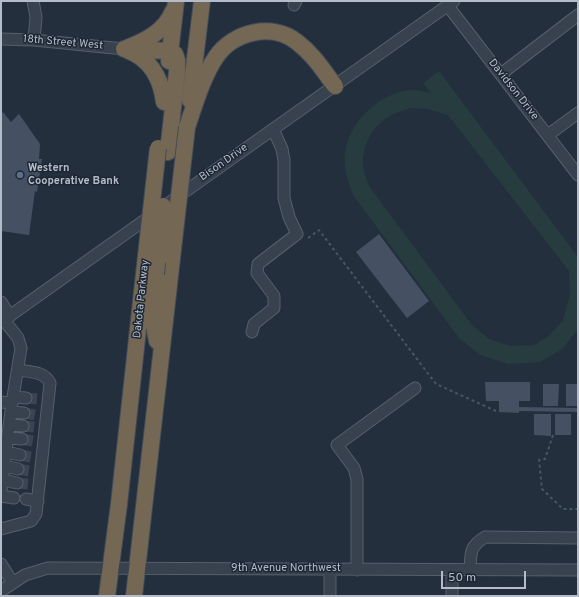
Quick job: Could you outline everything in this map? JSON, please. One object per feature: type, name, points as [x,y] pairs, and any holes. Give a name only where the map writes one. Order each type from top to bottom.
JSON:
[{"type":"highway","points":[[134,596],[202,1]]},
{"type":"highway","points":[[124,49],[144,40],[165,26],[170,19],[176,3]]},
{"type":"highway","name":"Dakota Parkway","points":[[107,596],[150,274],[163,150],[164,102],[176,3]]},
{"type":"highway","points":[[187,127],[202,85],[217,56],[234,40],[246,34],[260,31],[272,32],[296,40],[316,60],[335,86]]},
{"type":"highway","points":[[124,49],[170,51],[175,54],[177,60],[163,150],[163,206],[150,274],[152,314],[160,363]]},
{"type":"highway","points":[[124,49],[138,55],[149,64],[158,78],[164,102]]},
{"type":"street","points":[[33,1],[36,17],[34,40]]},
{"type":"street","name":"Davidson Drive","points":[[451,3],[501,74],[578,175]]},
{"type":"street","name":"Bison Drive","points":[[5,319],[451,3]]},
{"type":"street","points":[[501,74],[578,15]]},
{"type":"street","name":"18th Street West","points":[[1,39],[34,40],[124,49]]},
{"type":"street","points":[[548,135],[578,113]]},
{"type":"street","points":[[252,332],[254,324],[274,308],[274,296],[257,273],[258,264],[297,234],[288,217],[284,198],[282,149],[273,129]]},
{"type":"street","points":[[1,302],[5,319],[18,338],[21,348],[18,370],[10,404],[10,425],[2,485],[22,484],[39,486]]},
{"type":"street","points":[[1,529],[30,521],[36,514],[38,501],[41,472],[33,441],[40,428],[43,400],[50,383],[47,377],[42,374],[18,370]]},
{"type":"street","points":[[357,570],[356,479],[354,468],[337,445],[415,388]]},
{"type":"street","points":[[10,404],[26,398]]},
{"type":"street","points":[[10,404],[24,413]]},
{"type":"street","points":[[10,425],[23,426]]},
{"type":"street","points":[[8,438],[33,441]]},
{"type":"street","points":[[6,452],[20,455]]},
{"type":"street","points":[[4,466],[41,472]]},
{"type":"street","points":[[1,496],[14,498]]},
{"type":"street","points":[[26,499],[38,501]]},
{"type":"street","points":[[470,570],[471,550],[476,543],[485,537],[578,538]]},
{"type":"street","points":[[1,564],[13,583]]},
{"type":"street","name":"9th Avenue Northwest","points":[[1,592],[25,575],[48,568],[578,570]]},
{"type":"street","points":[[330,570],[330,596]]},
{"type":"street","points":[[452,570],[452,596]]},
{"type":"path","points":[[303,242],[319,230],[436,384],[496,411]]},
{"type":"path","points":[[553,435],[545,459],[539,460],[542,489],[564,509],[578,509]]},
{"type":"green space","points":[[439,71],[578,257],[578,329],[562,349],[540,362],[508,364],[480,355],[459,338],[353,195],[346,174],[345,164],[345,153],[352,131],[367,111],[386,97],[409,90],[431,93],[423,83]],"holes":[[[411,108],[427,109],[448,115],[569,271],[570,295],[563,320],[550,335],[534,345],[511,346],[489,339],[472,325],[369,186],[364,171],[363,162],[366,145],[374,130],[386,118],[393,114]]]},
{"type":"building","name":"Western Cooperative Bank","points":[[3,112],[11,122],[19,114],[40,144],[39,159],[42,159],[37,192],[35,191],[29,235],[1,231],[1,114]]},
{"type":"building","points":[[379,234],[429,301],[407,318],[356,252]]},
{"type":"building","points":[[485,382],[530,382],[530,401],[519,401],[519,407],[578,408],[578,412],[499,412],[499,401],[486,401]]},
{"type":"building","points":[[543,384],[559,384],[558,406],[543,406]]},
{"type":"building","points":[[566,384],[578,384],[578,406],[566,406]]},
{"type":"building","points":[[534,414],[551,414],[551,436],[534,435]]},
{"type":"building","points":[[555,414],[571,414],[571,435],[555,435]]},
{"type":"tunnel","points":[[26,398],[38,399]]},
{"type":"tunnel","points":[[24,413],[36,415]]},
{"type":"tunnel","points":[[23,426],[35,427]]},
{"type":"tunnel","points":[[22,439],[33,441]]},
{"type":"tunnel","points":[[20,455],[31,457]]},
{"type":"tunnel","points":[[18,469],[29,471]]},
{"type":"tunnel","points":[[17,483],[28,484]]},
{"type":"place","name":"Western Cooperative Bank","points":[[20,175]]}]
